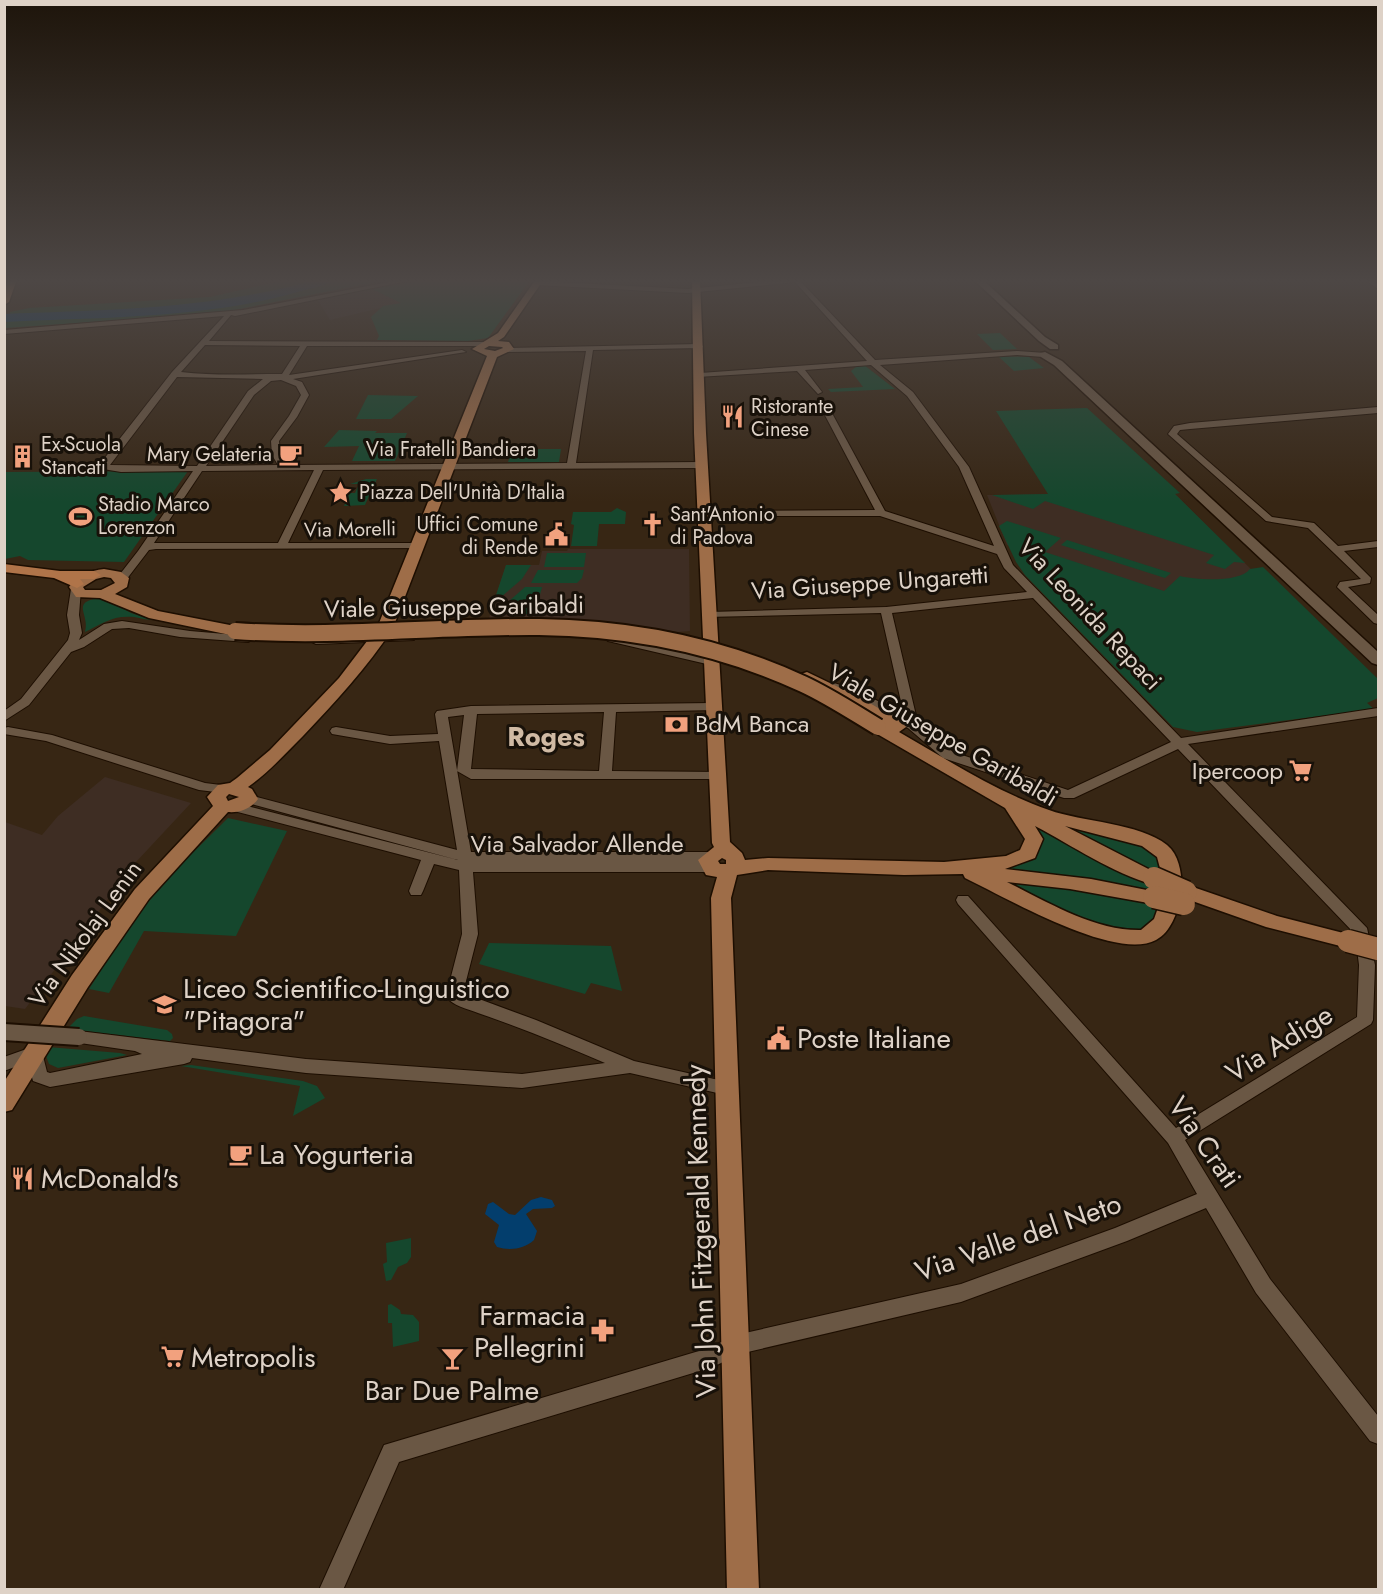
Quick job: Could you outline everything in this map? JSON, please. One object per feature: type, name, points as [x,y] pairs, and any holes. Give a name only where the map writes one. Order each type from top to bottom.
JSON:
[{"type":"highway","points":[[4,568],[58,575],[111,578]]},
{"type":"highway","points":[[58,575],[72,579],[77,587]]},
{"type":"main road","name":"Via Nikolaj Lenin","points":[[4,1103],[80,981],[142,894],[226,796],[255,776],[314,715],[370,652],[382,634],[419,546],[448,467],[482,353]]},
{"type":"main road","name":"Via John Fitzgerald Kennedy","points":[[699,353],[713,707],[724,862],[721,898],[743,1590]]},
{"type":"main road","points":[[77,587],[111,578]]},
{"type":"main road","points":[[97,595],[111,578]]},
{"type":"main road","points":[[111,578],[131,606]]},
{"type":"main road","name":"Viale Giuseppe Garibaldi","points":[[77,587],[81,594],[97,595],[172,619],[235,631],[314,635],[541,627],[645,636],[726,655],[804,684],[1154,887]]},
{"type":"main road","points":[[711,643],[807,677],[855,700],[908,733],[932,758]]},
{"type":"main road","points":[[724,862],[936,868],[1008,863],[1028,854],[1034,839],[1007,802]]},
{"type":"main road","points":[[972,873],[1069,918],[1120,937],[1148,936],[1160,926],[1168,909],[1173,877],[1165,854],[1157,846],[1142,839],[1046,816],[1007,802]]},
{"type":"main road","points":[[936,868],[972,873],[1154,887],[1185,898],[1348,941],[1373,957]]},
{"type":"street","points":[[175,374],[194,353]]},
{"type":"street","points":[[111,578],[131,563],[145,548],[258,386],[278,377],[289,368],[299,353]]},
{"type":"street","points":[[175,374],[278,377],[446,353]]},
{"type":"street","points":[[571,466],[589,353]]},
{"type":"street","name":"Via Leonida Repaci","points":[[864,353],[910,394],[959,459],[1008,566],[1362,932],[1373,957]]},
{"type":"street","points":[[700,375],[1011,353]]},
{"type":"street","points":[[1048,353],[1378,660]]},
{"type":"street","points":[[1050,353],[1066,363],[1378,645]]},
{"type":"street","points":[[798,367],[818,392]]},
{"type":"street","points":[[175,374],[264,372],[299,384],[305,395],[293,417],[275,441],[276,455],[285,468]]},
{"type":"street","name":"Via Fratelli Bandiera","points":[[175,374],[105,464],[111,468],[121,469],[702,465]]},
{"type":"street","points":[[247,375],[255,379],[258,386]]},
{"type":"street","points":[[823,404],[881,513]]},
{"type":"street","points":[[1378,410],[1190,426],[1173,430],[1175,438],[1265,516],[1286,523],[1311,525],[1366,578],[1363,582],[1344,584],[1343,589],[1378,621]]},
{"type":"street","points":[[281,547],[320,468]]},
{"type":"street","points":[[705,514],[881,513],[999,550]]},
{"type":"street","points":[[1336,549],[1378,544]]},
{"type":"street","name":"Via Morelli","points":[[145,548],[153,550],[270,550],[281,547],[419,546]]},
{"type":"street","points":[[4,717],[25,702],[67,649],[76,633],[74,610],[77,587]]},
{"type":"street","points":[[74,610],[83,600],[97,595]]},
{"type":"street","name":"Via Giuseppe Ungaretti","points":[[709,615],[886,610],[1034,595]]},
{"type":"street","points":[[886,610],[912,725]]},
{"type":"street","points":[[67,649],[79,646],[103,627],[117,625],[187,634],[280,640],[556,625],[648,632],[711,643]]},
{"type":"street","points":[[382,634],[580,634],[616,639],[711,661]]},
{"type":"street","points":[[807,677],[855,694],[912,725],[948,755],[1068,795],[1189,738],[1378,712]]},
{"type":"street","points":[[6,732],[21,721],[25,702]]},
{"type":"street","points":[[713,707],[471,710],[441,714],[465,862],[470,934],[454,996],[467,1003],[530,1024],[631,1067],[726,1088]]},
{"type":"street","points":[[605,775],[610,708]]},
{"type":"street","points":[[471,710],[464,764],[464,771],[471,775],[717,775]]},
{"type":"street","points":[[4,717],[21,721],[48,738]]},
{"type":"street","points":[[336,731],[390,740],[445,737]]},
{"type":"street","points":[[6,732],[48,738],[226,796]]},
{"type":"street","name":"Via Salvador Allende","points":[[226,796],[429,858],[465,862],[724,862]]},
{"type":"street","name":"Via Salvador Allende","points":[[226,796],[465,862]]},
{"type":"street","points":[[416,891],[429,858]]},
{"type":"street","name":"Via Crati","points":[[963,900],[1174,1138],[1263,1286],[1378,1433]]},
{"type":"street","name":"Via Adige","points":[[1174,1138],[1365,1020],[1373,957]]},
{"type":"street","points":[[4,1032],[79,1037],[140,1054],[201,1054],[306,1066],[522,1081],[631,1067]]},
{"type":"street","points":[[4,1064],[35,1053],[39,1076],[50,1080],[140,1054]]},
{"type":"street","name":"Via Valle del Neto","points":[[330,1590],[392,1453],[712,1357],[736,1345],[961,1293],[1120,1234],[1210,1197]]},
{"type":"shaded area","points":[[1174,493],[1262,580],[1129,597],[1007,545],[987,495]]},
{"type":"shaded area","points":[[568,549],[689,549],[690,631],[678,632],[606,622],[488,621],[506,565],[539,565],[542,551],[567,551]]},
{"type":"shaded area","points":[[105,777],[191,803],[136,862],[25,1009],[5,1006],[5,822],[42,835],[58,816]]},
{"type":"green space","points":[[998,356],[1029,357],[1044,368],[1014,371]]},
{"type":"green space","points":[[864,365],[895,389],[831,392],[828,389],[863,387],[851,371],[857,366]]},
{"type":"green space","points":[[368,395],[418,396],[391,419],[356,419]]},
{"type":"green space","points":[[1087,408],[1180,493],[1175,494],[1245,563],[1234,562],[1225,569],[1206,563],[1214,555],[1045,501],[1033,509],[992,495],[1048,494],[996,411]]},
{"type":"green space","points":[[339,430],[407,433],[395,461],[352,461],[359,446],[324,447]]},
{"type":"green space","points":[[512,449],[561,449],[559,462],[508,462]]},
{"type":"green space","name":"Stadio Marco Lorenzon","points":[[188,471],[124,562],[28,560],[20,556],[5,559],[5,472]]},
{"type":"green space","points":[[366,479],[377,479],[365,505],[344,506],[348,496],[338,496],[338,493],[335,493],[338,489],[344,489],[342,493],[355,493],[359,484],[350,484]]},
{"type":"green space","points":[[617,508],[626,512],[625,524],[599,524],[597,546],[571,546],[573,512],[611,512]]},
{"type":"green space","points":[[1007,521],[1061,538],[1045,552],[1164,591],[1180,576],[1196,579],[1237,577],[1250,569],[1263,567],[1378,679],[1378,698],[1367,703],[1374,709],[1197,732],[1173,727],[1025,575],[1016,562],[999,526]]},
{"type":"green space","points":[[1067,540],[1171,573],[1165,578],[1061,545]]},
{"type":"green space","points":[[547,553],[586,553],[584,567],[544,567]]},
{"type":"green space","points":[[506,565],[531,565],[522,579],[493,604]]},
{"type":"green space","points":[[538,570],[584,570],[582,578],[577,583],[531,583]]},
{"type":"green space","points":[[525,587],[542,587],[535,614],[498,614],[501,608]]},
{"type":"green space","points":[[105,598],[131,613],[153,620],[119,617],[85,632],[84,605],[93,599]]},
{"type":"green space","points":[[228,818],[287,831],[236,936],[144,931],[109,993],[89,989],[148,897]]},
{"type":"green space","points":[[1053,822],[1085,828],[1157,850],[1165,875],[1112,852]]},
{"type":"green space","points":[[1037,827],[1186,899],[1085,878],[1006,869],[1015,865]]},
{"type":"green space","points":[[1009,878],[1161,903],[1154,923],[1140,931],[1097,926],[1006,884]]},
{"type":"green space","points":[[489,943],[611,946],[622,991],[591,983],[585,994],[479,964]]},
{"type":"green space","points":[[84,1016],[167,1030],[173,1038],[170,1041],[67,1029],[77,1019]]},
{"type":"green space","points":[[48,1047],[127,1055],[58,1068],[49,1064],[46,1056]]},
{"type":"green space","points":[[191,1065],[303,1081],[317,1086],[325,1098],[293,1116],[300,1086],[181,1066]]},
{"type":"green space","points":[[411,1238],[411,1257],[407,1263],[398,1267],[391,1280],[386,1281],[383,1264],[387,1262],[386,1243]]},
{"type":"green space","points":[[391,1304],[400,1310],[401,1314],[413,1315],[419,1322],[419,1341],[393,1347],[392,1323],[388,1323],[388,1305]]},
{"type":"water","points":[[541,1197],[552,1200],[555,1206],[533,1209],[526,1214],[537,1231],[534,1240],[517,1248],[497,1247],[494,1242],[499,1225],[485,1214],[488,1204],[493,1202],[509,1214],[515,1215],[531,1200]]},
{"type":"place","name":"Ristorante Cinese","points":[[733,417]]},
{"type":"place","name":"Mary Gelateria","points":[[290,454]]},
{"type":"place","name":"Ex-Scuola Stancati","points":[[23,456]]},
{"type":"place","name":"Piazza Dell'Unità D'Italia","points":[[341,492]]},
{"type":"place","name":"Stadio Marco Lorenzon","points":[[80,516]]},
{"type":"place","name":"Sant'Antonio di Padova","points":[[652,525]]},
{"type":"place","name":"Uffici Comune di Rende","points":[[556,535]]},
{"type":"place","name":"BdM Banca","points":[[677,724]]},
{"type":"place","name":"Ipercoop","points":[[1301,771]]},
{"type":"place","name":"Liceo Scientifico-Linguistico \"Pitagora\"","points":[[165,1004]]},
{"type":"place","name":"Poste Italiane","points":[[779,1038]]},
{"type":"place","name":"La Yogurteria","points":[[241,1154]]},
{"type":"place","name":"McDonald's","points":[[23,1178]]},
{"type":"place","name":"Farmacia Pellegrini","points":[[603,1331]]},
{"type":"place","name":"Metropolis","points":[[173,1357]]},
{"type":"place","name":"Bar Due Palme","points":[[452,1358]]},
{"type":"district","name":"Roges","points":[[546,737]]}]
